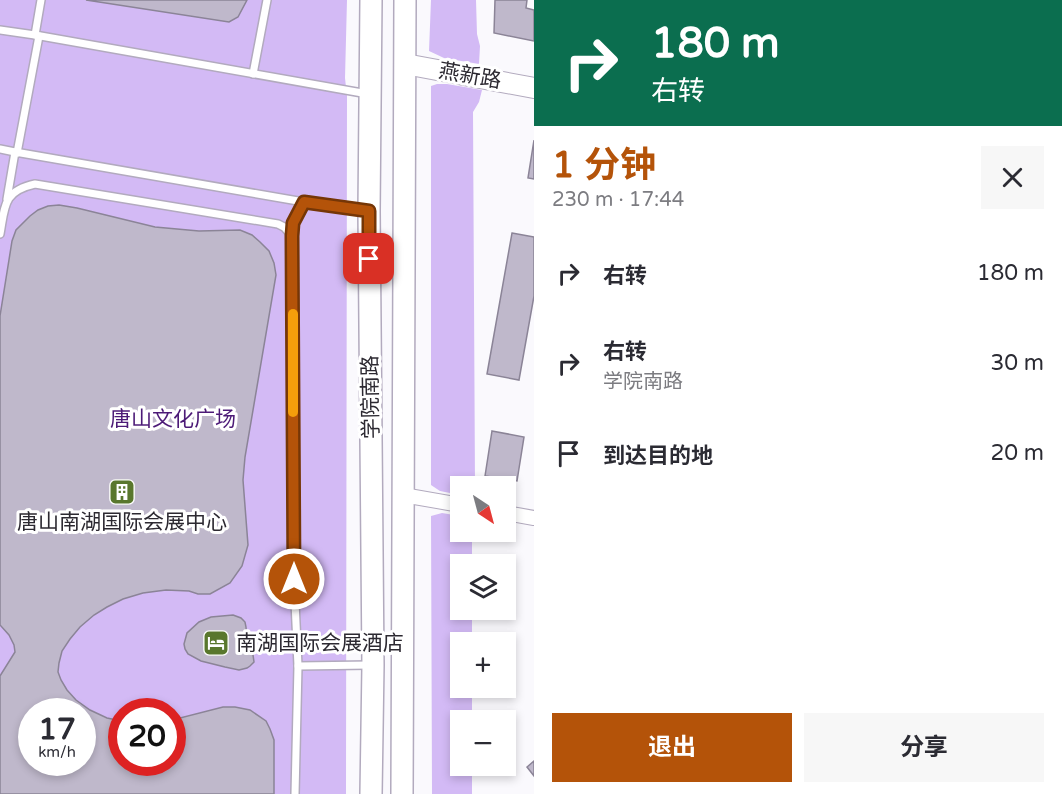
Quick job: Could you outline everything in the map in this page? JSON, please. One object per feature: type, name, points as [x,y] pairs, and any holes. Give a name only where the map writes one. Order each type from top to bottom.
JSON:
[{"type":"main road","name":"学院南路","points":[[371,0],[369,211],[373,665],[371,794]]},
{"type":"main road","name":"学院南路","points":[[402,794],[405,0]]},
{"type":"street","name":"燕新路","points":[[405,64],[534,88]]},
{"type":"street","points":[[403,495],[450,503]]},
{"type":"street","points":[[516,515],[534,518]]},
{"type":"lane","points":[[0,234],[37,35],[41,0]]},
{"type":"lane","points":[[253,74],[267,0]]},
{"type":"lane","points":[[0,30],[371,94]]},
{"type":"lane","points":[[0,150],[369,211]]},
{"type":"lane","points":[[7,199],[15,191],[35,184],[278,224],[292,236]]},
{"type":"lane","points":[[295,794],[298,666],[295,602],[292,236],[293,223],[304,202]]},
{"type":"lane","points":[[298,666],[373,665]]},
{"type":"green space","name":"唐山文化广场","points":[[0,0],[347,0],[345,78],[347,96],[346,794],[0,794]]},
{"type":"green space","points":[[431,0],[476,0],[477,34],[480,46],[479,64],[444,58],[429,51]]},
{"type":"green space","points":[[447,84],[482,90],[473,112],[475,476],[450,476],[450,493],[440,491],[431,485],[431,86]]},
{"type":"green space","points":[[442,513],[450,514],[450,542],[472,542],[472,554],[450,554],[450,620],[472,620],[472,632],[450,632],[450,698],[472,698],[472,710],[450,710],[450,776],[472,776],[472,794],[432,794],[431,516]]},
{"type":"building","points":[[86,0],[247,0],[238,17],[229,22]]},
{"type":"building","points":[[495,0],[527,0],[526,8],[534,10],[534,41],[494,33]]},
{"type":"building","points":[[534,140],[534,179],[528,178]]},
{"type":"building","name":"唐山南湖国际会展中心","points":[[59,205],[155,227],[199,231],[240,230],[252,235],[269,251],[276,275],[245,457],[243,480],[248,545],[242,566],[230,583],[210,594],[166,590],[143,593],[107,607],[80,627],[62,651],[58,672],[67,690],[74,698],[18,698],[18,776],[96,776],[96,713],[108,718],[108,776],[186,776],[186,716],[223,707],[235,707],[250,710],[266,721],[270,729],[274,740],[274,794],[0,794],[0,676],[15,652],[9,635],[0,625],[0,316],[12,241],[16,230],[38,210]]},
{"type":"building","points":[[512,233],[534,237],[534,296],[519,380],[487,374]]},
{"type":"building","points":[[492,431],[524,437],[517,481],[516,476],[485,476]]},
{"type":"building","name":"南湖国际会展酒店","points":[[233,615],[245,622],[247,642],[254,662],[250,666],[239,670],[201,661],[188,654],[184,644],[187,633],[199,622],[211,617]]},
{"type":"building","points":[[534,761],[534,776],[527,767]]},
{"type":"slow traffic","points":[[293,314],[293,412]]},
{"type":"place","name":"唐山南湖国际会展中心","points":[[122,492]]},
{"type":"place","name":"南湖国际会展酒店","points":[[216,643]]},
{"type":"route","points":[[294,579],[292,236],[293,223],[304,202],[369,211],[369,259]]}]
